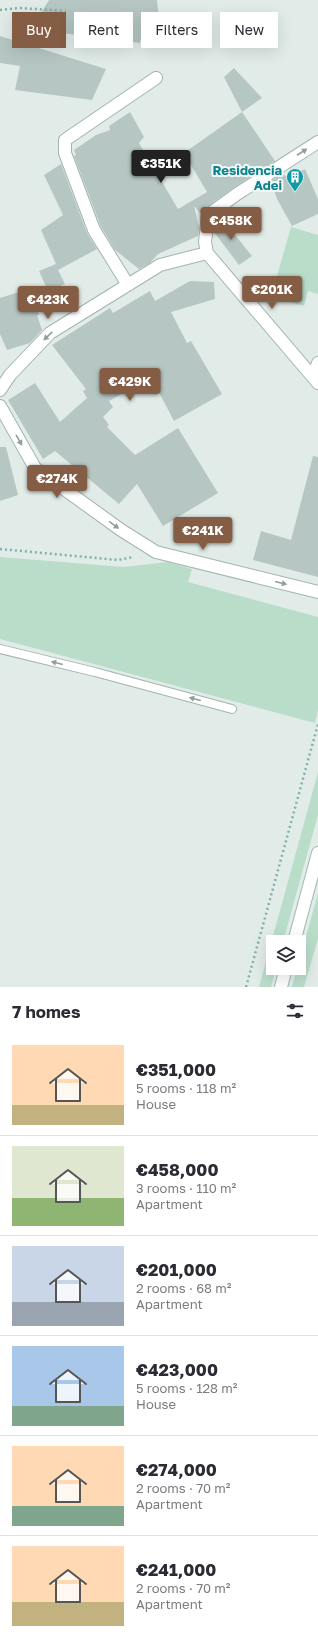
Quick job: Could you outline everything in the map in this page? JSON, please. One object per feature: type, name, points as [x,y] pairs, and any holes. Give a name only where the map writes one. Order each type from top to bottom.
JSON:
[{"type":"street","points":[[128,285],[94,230],[65,152],[65,140],[156,78]]},
{"type":"street","points":[[316,380],[207,253],[205,242],[208,215],[237,194],[318,142]]},
{"type":"street","points":[[0,390],[10,375],[50,333],[160,266],[207,253]]},
{"type":"street","points":[[316,380],[318,363]]},
{"type":"street","points":[[0,406],[35,468],[121,530],[156,552],[318,592]]},
{"type":"street","points":[[296,935],[318,853]]},
{"type":"street","points":[[281,987],[284,975]]},
{"type":"lane","points":[[0,649],[102,674],[232,709]]},
{"type":"path","points":[[0,10],[20,8],[66,11]]},
{"type":"path","points":[[0,549],[118,560],[156,552]]},
{"type":"path","points":[[246,987],[318,724]]},
{"type":"green space","points":[[291,227],[318,235],[318,294],[308,291],[304,306],[271,297]]},
{"type":"green space","points":[[0,557],[124,567],[168,562],[192,569],[188,582],[318,617],[318,710],[315,723],[0,639]]},
{"type":"green space","points":[[318,772],[318,815],[285,935],[273,935]]},
{"type":"green space","points":[[318,893],[318,939],[304,987],[292,987],[295,975],[306,975],[306,937]]},
{"type":"green space","points":[[266,961],[266,975],[274,975],[271,987],[259,987]]},
{"type":"building","points":[[49,0],[157,0],[158,12],[141,12],[140,43],[133,42],[133,12],[74,12],[74,35],[66,33],[66,12],[42,12]]},
{"type":"building","points":[[0,36],[12,40],[12,48],[39,48],[106,69],[92,100],[15,90],[20,66],[0,63]]},
{"type":"building","points":[[234,68],[262,98],[242,112],[224,77]]},
{"type":"building","points":[[130,112],[144,137],[139,143],[178,209],[207,192],[184,153],[242,112],[275,161],[233,188],[204,209],[201,214],[194,206],[199,227],[198,236],[158,254],[150,263],[139,269],[115,250],[101,227],[74,156],[76,155],[74,150],[96,135],[110,130],[109,126]]},
{"type":"building","points":[[61,164],[87,233],[97,249],[58,270],[65,284],[48,291],[39,271],[56,264],[41,230],[63,215],[44,175]]},
{"type":"building","name":"Residencia Adei","points":[[305,169],[318,199],[318,214],[292,226],[277,199],[271,181],[283,173],[287,178]]},
{"type":"building","points":[[220,216],[252,256],[239,265],[214,232],[215,219]]},
{"type":"building","points":[[190,281],[214,282],[215,299],[171,312],[187,343],[191,341],[222,394],[174,421],[151,377],[109,401],[113,407],[103,417],[109,425],[107,427],[135,455],[178,428],[218,493],[163,526],[137,484],[119,504],[55,451],[43,459],[8,400],[35,383],[60,422],[87,398],[83,391],[86,389],[52,345],[110,308],[113,313],[150,291],[155,301]]},
{"type":"building","points":[[32,288],[39,315],[37,315],[42,330],[30,343],[7,350],[0,334],[0,298]]},
{"type":"building","points":[[0,447],[6,447],[18,495],[0,501]]},
{"type":"building","points":[[313,456],[318,457],[318,577],[253,560],[261,531],[291,540]]},
{"type":"place","name":"Residencia Adei","points":[[295,192]]}]
